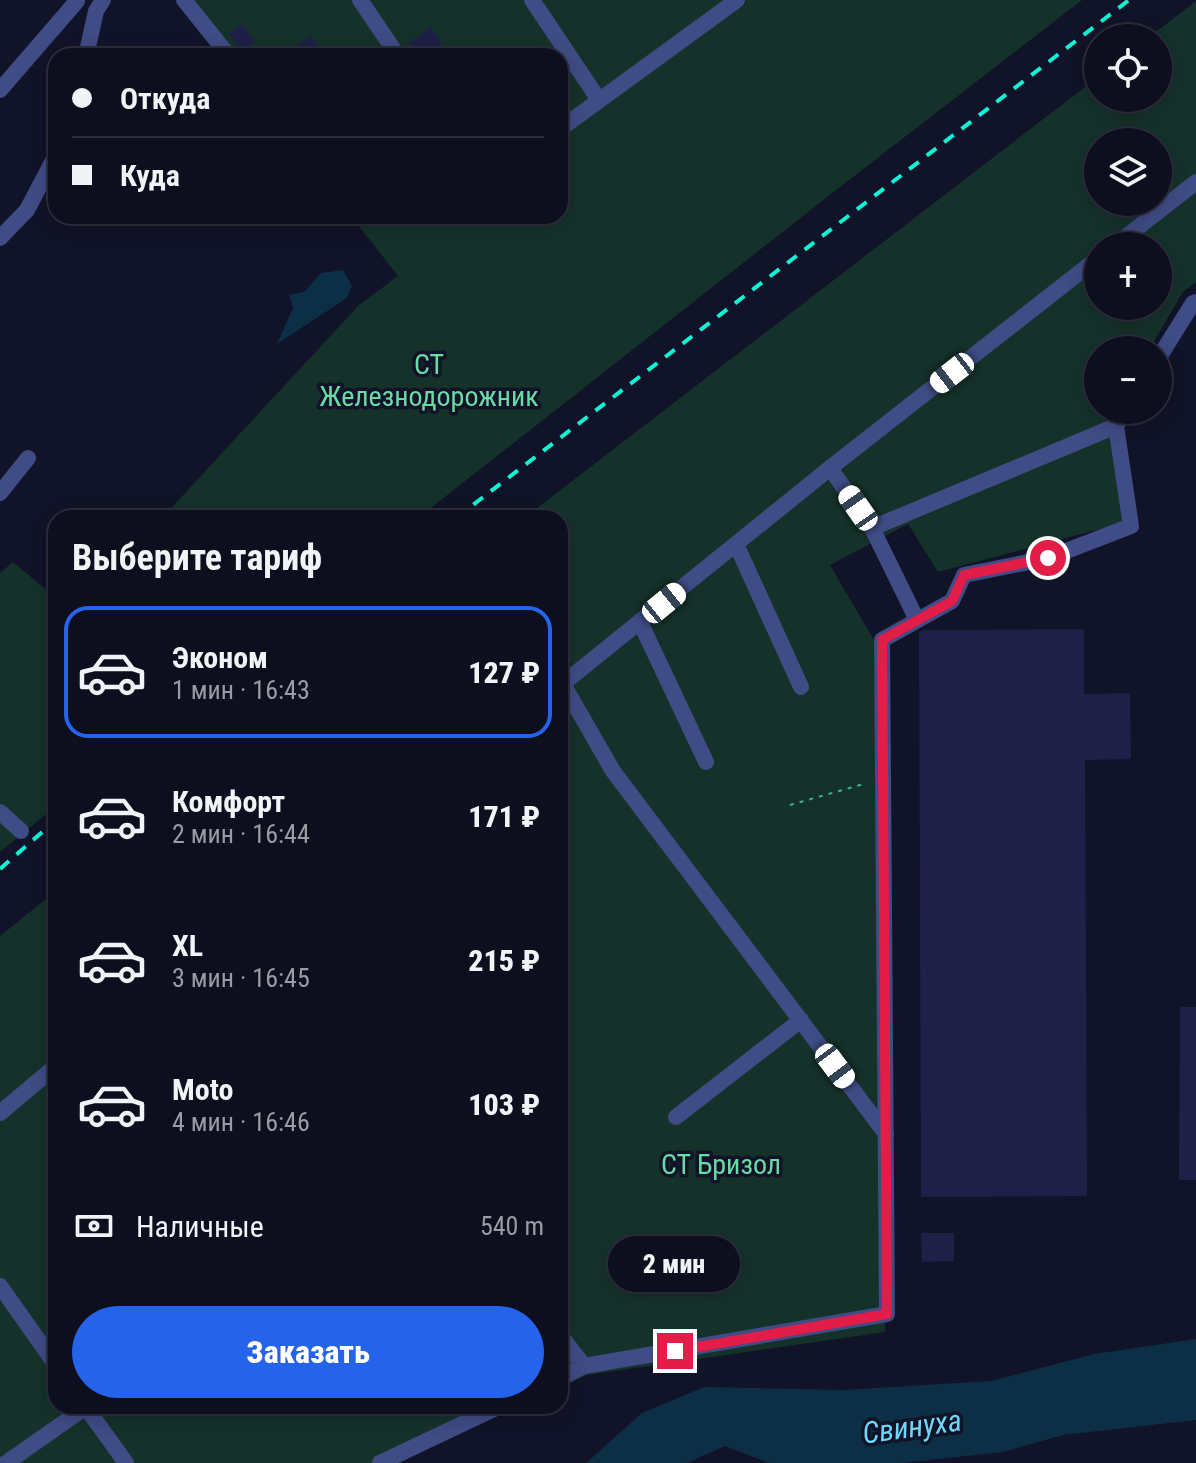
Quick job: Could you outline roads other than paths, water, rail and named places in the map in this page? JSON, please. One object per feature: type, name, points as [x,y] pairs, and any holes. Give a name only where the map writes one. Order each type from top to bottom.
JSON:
[{"type":"street","points":[[0,90],[76,0],[100,6],[88,48]]},
{"type":"street","points":[[184,0],[223,48]]},
{"type":"street","points":[[360,0],[393,48]]},
{"type":"street","points":[[532,0],[564,48]]},
{"type":"street","points":[[705,0],[716,16]]},
{"type":"street","points":[[568,123],[737,0]]},
{"type":"street","points":[[568,54],[599,100]]},
{"type":"street","points":[[0,238],[27,210],[48,170]]},
{"type":"street","points":[[1132,232],[1196,182]]},
{"type":"street","points":[[568,680],[830,468],[1084,269]]},
{"type":"street","points":[[1172,337],[1196,302]]},
{"type":"street","points":[[568,1374],[584,1366],[887,1314],[882,640],[952,601],[964,575],[1048,558],[1131,526],[1116,426],[872,528]]},
{"type":"street","points":[[0,493],[28,458]]},
{"type":"street","points":[[830,468],[872,528],[917,620]]},
{"type":"street","points":[[736,544],[801,687]]},
{"type":"street","points":[[640,622],[706,762]]},
{"type":"street","points":[[568,695],[613,771],[886,1134]]},
{"type":"street","points":[[0,812],[21,831]]},
{"type":"street","points":[[676,1117],[801,1020]]},
{"type":"street","points":[[0,1113],[48,1073]]},
{"type":"street","points":[[0,1286],[48,1354]]},
{"type":"street","points":[[568,1345],[584,1366]]},
{"type":"street","points":[[6,1463],[76,1414]]},
{"type":"street","points":[[91,1414],[126,1463]]},
{"type":"street","points":[[380,1463],[483,1414]]},
{"type":"water","points":[[343,270],[352,286],[347,298],[277,344],[293,308],[289,295],[304,292],[321,273]]},
{"type":"water","name":"Свинуха","points":[[1196,1339],[1196,1420],[1063,1435],[1003,1452],[901,1463],[769,1463],[725,1446],[687,1463],[586,1463],[642,1413],[704,1387],[844,1390],[991,1381],[1094,1354]]},
{"type":"railway","points":[[466,510],[1129,0]]},
{"type":"railway","points":[[0,869],[48,827]]},
{"type":"park label","name":"СТ Железнодорожник","points":[[429,380]]},
{"type":"park label","name":"СТ Бризол","points":[[721,1164]]}]
